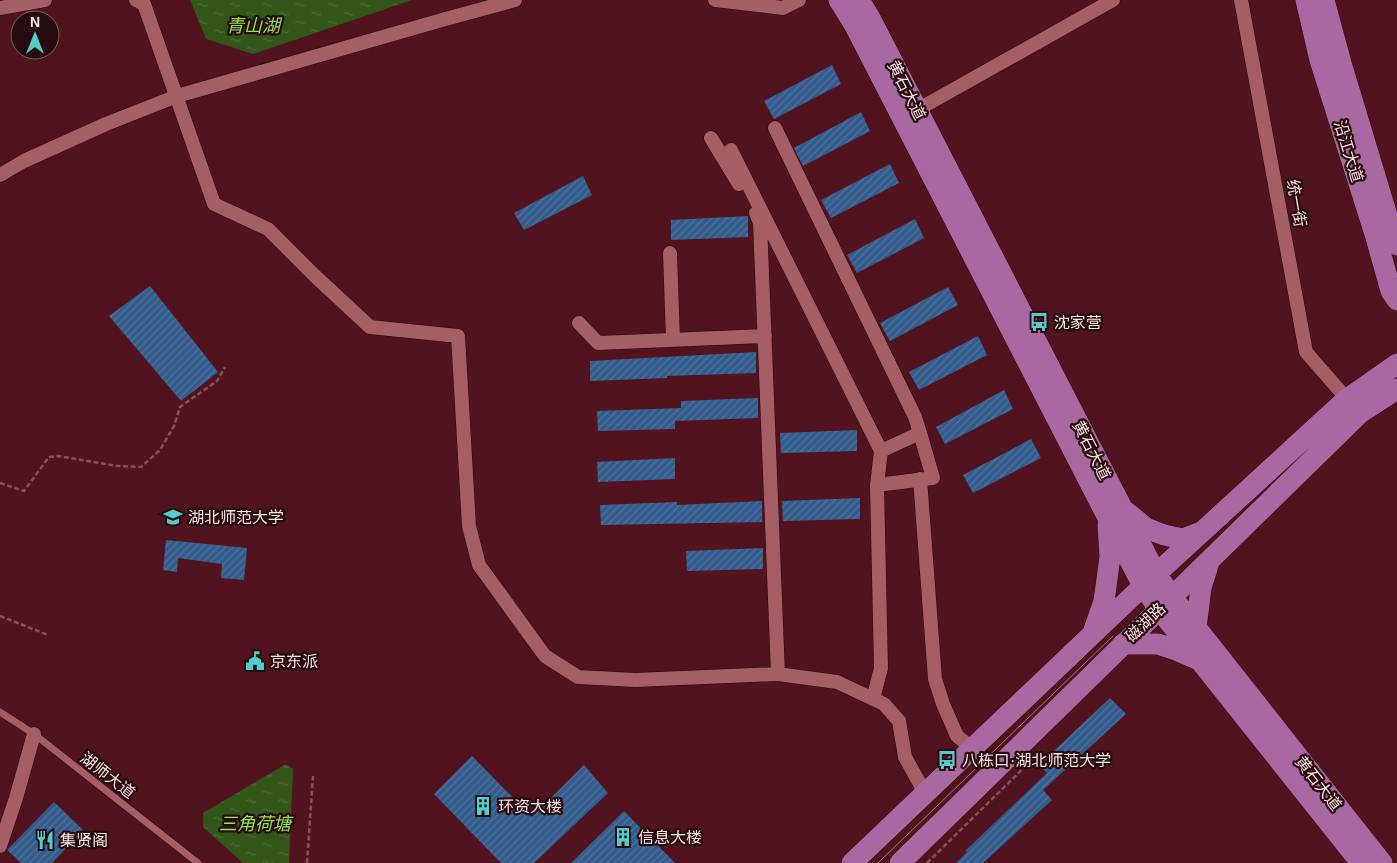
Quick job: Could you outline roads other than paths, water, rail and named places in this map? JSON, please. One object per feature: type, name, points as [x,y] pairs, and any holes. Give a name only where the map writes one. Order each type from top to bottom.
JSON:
[{"type":"main road","name":"黄石大道","points":[[839,0],[855,26],[1150,580],[1199,660],[1361,863]]},
{"type":"main road","name":"黄石大道","points":[[858,0],[870,18],[917,110],[1114,511]]},
{"type":"main road","name":"沿江大道","points":[[1306,0],[1320,60],[1391,290],[1397,300]]},
{"type":"main road","name":"沿江大道","points":[[1324,0],[1341,63],[1397,245]]},
{"type":"main road","name":"磁湖路","points":[[852,863],[1150,580],[1347,399],[1397,364]]},
{"type":"main road","name":"磁湖路","points":[[900,863],[1360,413],[1397,389]]},
{"type":"main road","points":[[1094,633],[1104,601],[1114,511],[1164,535],[1183,539],[1202,532]]},
{"type":"main road","points":[[1196,628],[1201,588],[1211,558]]},
{"type":"main road","name":"黄石大道","points":[[1165,603],[1196,628],[1382,863]]},
{"type":"main road","points":[[1123,644],[1158,644],[1199,660]]},
{"type":"street","points":[[0,8],[45,0]]},
{"type":"street","points":[[136,0],[144,4],[214,204],[268,229],[370,327],[458,336],[469,526],[479,565],[545,656],[578,677],[635,680],[778,674],[837,682],[884,704],[899,721],[905,757],[924,793]]},
{"type":"street","points":[[0,174],[24,161],[106,124],[177,96],[515,0]]},
{"type":"street","points":[[715,0],[782,8],[799,0]]},
{"type":"street","points":[[917,110],[1113,0]]},
{"type":"street","name":"统一街","points":[[1242,0],[1306,352],[1347,399]]},
{"type":"street","points":[[774,128],[915,417],[934,478],[877,484]]},
{"type":"street","points":[[711,138],[754,208],[760,223],[778,674]]},
{"type":"street","points":[[732,150],[880,451],[877,484],[881,668],[873,699]]},
{"type":"street","points":[[670,253],[674,340]]},
{"type":"street","points":[[579,323],[598,343],[765,336]]},
{"type":"street","points":[[880,451],[920,433]]},
{"type":"street","points":[[920,480],[935,679],[943,704],[957,736],[972,748]]},
{"type":"street","points":[[0,846],[34,734]]},
{"type":"lane","name":"湖师大道","points":[[0,712],[34,734],[198,863]]},
{"type":"water","name":"青山湖","points":[[190,0],[412,0],[253,54],[206,39]]},
{"type":"water","name":"三角荷塘","points":[[286,764],[293,769],[289,863],[243,863],[203,827],[203,813]]},
{"type":"tram line","points":[[866,863],[1106,631]]},
{"type":"tram line","points":[[878,863],[1113,636]]},
{"type":"place","name":"沈家营","points":[[1039,322]]},
{"type":"place","name":"湖北师范大学","points":[[173,517]]},
{"type":"place","name":"京东派","points":[[255,661]]},
{"type":"place","name":"八栋口·湖北师范大学","points":[[947,760]]},
{"type":"place","name":"环资大楼","points":[[483,806]]},
{"type":"place","name":"信息大楼","points":[[623,837]]},
{"type":"place","name":"集贤阁","points":[[45,840]]}]
